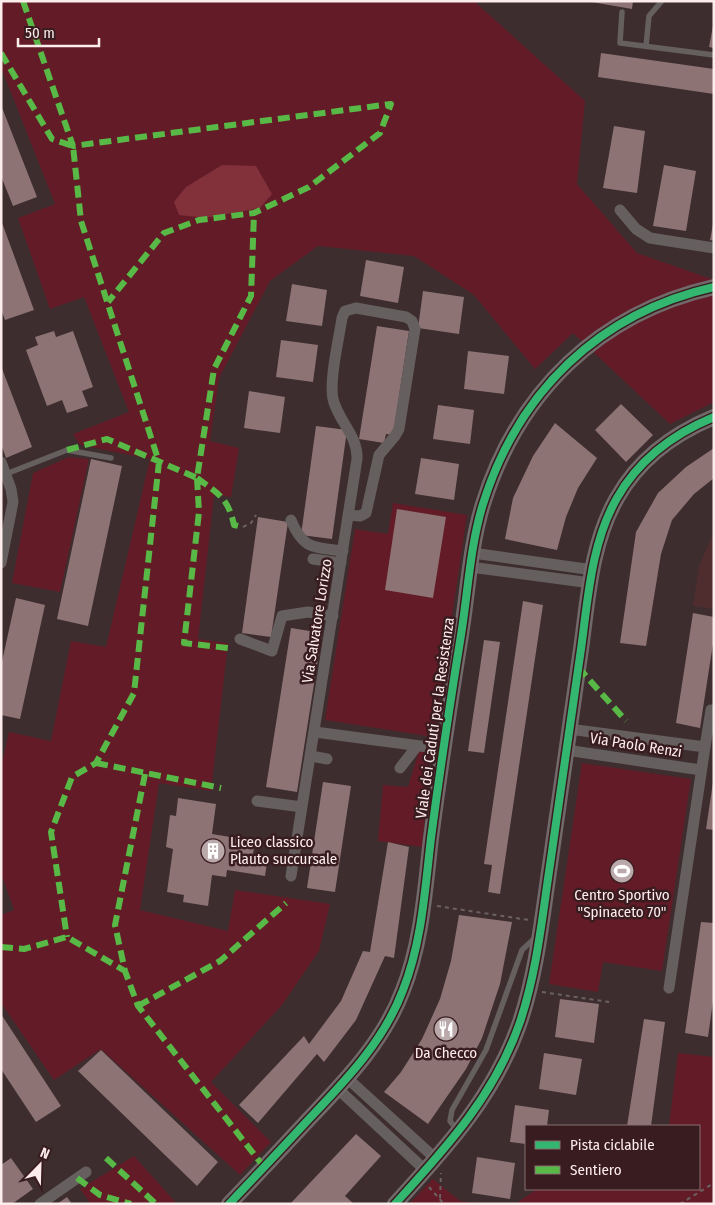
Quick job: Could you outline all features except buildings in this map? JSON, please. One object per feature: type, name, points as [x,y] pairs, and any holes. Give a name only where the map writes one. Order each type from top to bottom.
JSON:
[{"type":"street","points":[[620,210],[636,229],[650,238],[714,248]]},
{"type":"street","name":"Viale dei Caduti per la Resistenza","points":[[229,1204],[342,1083],[381,1036],[401,997],[413,958],[423,904],[442,749],[472,560],[483,504],[508,446],[546,387],[584,348],[617,324],[635,314],[669,299],[709,288]]},
{"type":"street","name":"Via Salvatore Lorizzo","points":[[291,876],[343,551],[357,445],[334,403],[333,388],[343,316],[347,310],[354,308],[406,316],[412,321],[415,329],[399,429],[379,455],[366,513],[360,516],[348,515]]},
{"type":"street","points":[[395,1204],[432,1171],[481,1103],[502,1066],[520,1022],[529,990],[537,927],[592,577],[607,519],[616,500],[633,473],[650,456],[666,442],[714,417]]},
{"type":"street","points":[[1,462],[13,502],[1,563]]},
{"type":"street","points":[[291,520],[297,534],[305,543],[343,551]]},
{"type":"street","points":[[313,559],[341,563]]},
{"type":"street","points":[[472,560],[592,577]]},
{"type":"street","points":[[240,639],[272,651],[282,616],[308,612],[333,616]]},
{"type":"street","name":"Via Paolo Renzi","points":[[669,988],[704,747],[711,710],[714,710]]},
{"type":"street","name":"Via Paolo Renzi","points":[[569,729],[704,747]]},
{"type":"street","points":[[315,732],[442,749]]},
{"type":"street","points":[[400,768],[417,746]]},
{"type":"street","name":"Via Paolo Renzi","points":[[566,750],[701,770]]},
{"type":"street","points":[[311,756],[326,759]]},
{"type":"street","points":[[257,801],[302,806]]},
{"type":"street","points":[[342,1083],[432,1171]]},
{"type":"street","points":[[40,1204],[86,1172]]},
{"type":"lane","points":[[646,46],[649,16],[661,2]]},
{"type":"lane","points":[[622,12],[619,42],[714,55]]},
{"type":"lane","points":[[6,474],[67,450],[111,458]]},
{"type":"lane","points":[[459,1132],[450,1121],[452,1110],[486,1050],[522,950],[537,927]]},
{"type":"path","points":[[243,527],[251,523],[256,515]]},
{"type":"path","points":[[423,904],[537,927]]},
{"type":"path","points":[[529,990],[609,1002]]},
{"type":"path","points":[[432,1171],[440,1198],[444,1204]]},
{"type":"path","points":[[432,1171],[440,1198]]},
{"type":"path","points":[[680,1204],[714,1183]]},
{"type":"shaded area","points":[[1,1],[474,1],[585,101],[577,184],[637,253],[714,280],[714,402],[670,424],[573,333],[535,369],[474,295],[414,256],[318,246],[270,281],[219,378],[210,441],[239,448],[231,497],[214,495],[198,639],[228,643],[211,791],[159,783],[140,910],[228,931],[235,890],[330,904],[319,951],[282,1005],[211,1082],[271,1142],[240,1175],[101,1049],[54,1080],[1,1003],[1,915],[14,910],[1,873],[1,768],[9,732],[51,741],[71,641],[106,647],[150,459],[80,445],[73,434],[129,412],[84,297],[50,309],[18,218],[55,204],[1,67]]},
{"type":"shaded area","points":[[222,165],[256,166],[272,194],[260,208],[205,218],[179,215],[174,202],[186,187]]},
{"type":"shaded area","points":[[69,457],[89,459],[60,592],[12,583],[33,473]]},
{"type":"shaded area","points":[[393,503],[467,515],[434,737],[325,720],[355,529],[388,534]]},
{"type":"shaded area","points":[[714,532],[714,609],[693,606],[699,566]]},
{"type":"shaded area","points":[[419,751],[431,753],[422,847],[378,841],[383,785],[408,787]]},
{"type":"shaded area","name":"Centro Sportivo \"Spinaceto 70\"","points":[[582,763],[691,779],[662,971],[603,962],[598,992],[549,984]]},
{"type":"shaded area","points":[[678,1053],[714,1057],[714,1204],[515,1204],[536,1190],[700,1190],[700,1125],[669,1125]]},
{"type":"shaded area","points":[[134,1156],[177,1204],[91,1204],[80,1189]]},
{"type":"shaded area","points":[[433,1179],[460,1201],[485,1204],[409,1204]]},
{"type":"marked path","points":[[23,1],[73,146],[391,104],[380,133],[309,187],[254,213],[199,220],[164,233],[108,302]]},
{"type":"marked path","points":[[1,53],[52,139],[73,146],[81,221],[159,462],[134,693],[96,763],[72,777],[51,832],[67,937]]},
{"type":"marked path","points":[[67,450],[107,439],[197,478],[214,369],[251,296],[254,213]]},
{"type":"marked path","points":[[197,478],[199,512],[184,643],[228,648]]},
{"type":"marked path","points":[[197,478],[222,497],[229,509],[234,525],[243,527]]},
{"type":"marked path","points":[[578,667],[626,721]]},
{"type":"marked path","points":[[96,763],[221,788]]},
{"type":"marked path","points":[[145,774],[115,925],[125,971],[138,1006],[264,1167]]},
{"type":"marked path","points":[[138,1006],[220,961],[286,903]]},
{"type":"marked path","points":[[1,947],[24,949],[67,937],[125,971]]},
{"type":"marked path","points":[[106,1158],[156,1204]]},
{"type":"marked path","points":[[77,1178],[100,1195],[131,1204]]},
{"type":"cycle path","points":[[229,1204],[337,1090],[363,1059],[386,1026],[403,990],[419,934],[438,787],[475,536],[483,504],[498,464],[518,426],[541,393],[568,363],[600,338],[634,316],[672,299],[714,287]]},
{"type":"cycle path","points":[[395,1204],[433,1162],[483,1097],[510,1048],[526,1003],[538,944],[592,572],[601,534],[608,515],[626,484],[658,449],[685,431],[714,417]]},
{"type":"place","name":"Liceo classico Plauto succursale","points":[[213,851]]},
{"type":"place","name":"Centro Sportivo \"Spinaceto 70\"","points":[[622,871]]},
{"type":"place","name":"Da Checco","points":[[446,1029]]}]
